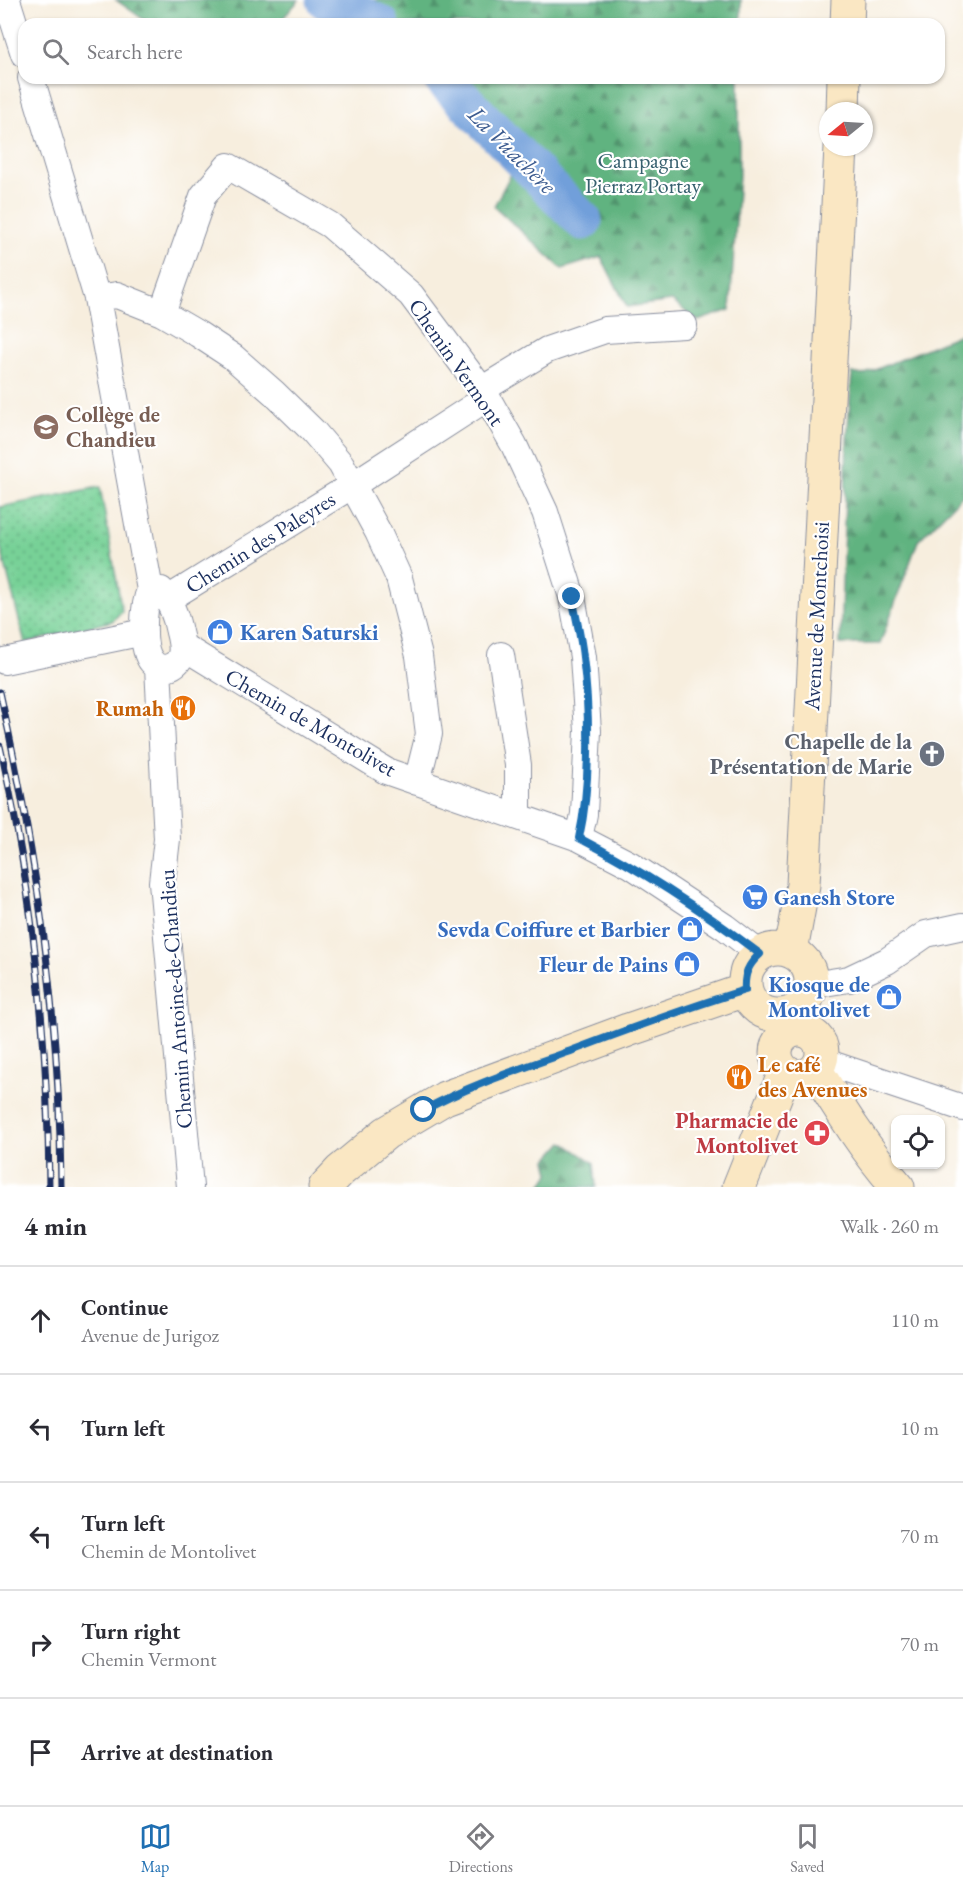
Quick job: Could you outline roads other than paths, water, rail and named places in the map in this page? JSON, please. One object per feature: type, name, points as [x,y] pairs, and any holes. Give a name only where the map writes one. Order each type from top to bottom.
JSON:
[{"type":"street","points":[[7,0],[18,35]]},
{"type":"street","points":[[847,18],[848,0]]},
{"type":"street","points":[[33,84],[97,298],[159,594],[177,623],[182,646],[181,657],[174,665],[166,668],[158,667],[151,661],[144,632],[146,598],[159,594]]},
{"type":"street","points":[[843,102],[844,84]]},
{"type":"street","name":"Avenue de Montchoisi","points":[[776,952],[803,885],[841,156]]},
{"type":"street","name":"Chemin Vermont","points":[[162,313],[203,196],[228,166],[330,225],[411,295],[485,394],[514,445],[545,512],[572,597],[583,657],[588,731],[584,814],[579,838]]},
{"type":"street","name":"Chemin des Paleyres","points":[[97,298],[117,295],[162,313],[232,357],[313,431],[341,464],[378,532],[399,578],[419,656],[429,734],[417,782]]},
{"type":"street","name":"Chemin des Paleyres","points":[[159,594],[351,486],[479,403],[491,384],[547,350],[605,330],[684,325]]},
{"type":"street","points":[[4,661],[144,632]]},
{"type":"street","name":"Chemin de Montolivet","points":[[182,646],[386,771],[579,838],[648,876],[725,927],[776,952]]},
{"type":"street","points":[[501,655],[518,765],[518,816]]},
{"type":"street","name":"Chemin Antoine-de-Chandieu","points":[[158,667],[167,839],[162,882],[190,1187]]},
{"type":"street","points":[[325,1187],[340,1171],[386,1133],[445,1098],[608,1037],[755,1002],[779,1016],[791,1014],[800,1009],[810,991],[849,979],[887,961],[926,934],[963,926]]},
{"type":"street","points":[[739,1187],[803,1058],[811,975],[807,964],[776,952],[752,961],[747,970],[755,1002],[803,1058],[878,1164],[898,1187]]},
{"type":"street","points":[[803,1058],[963,1108]]},
{"type":"waterway","name":"La Vuachère","points":[[326,0],[366,18]]},
{"type":"waterway","name":"La Vuachère","points":[[448,84],[583,221]]},
{"type":"railway","points":[[0,692],[25,815],[44,938],[56,1061],[61,1187]]},
{"type":"railway","points":[[0,746],[12,800],[30,910],[46,1076],[49,1187]]},
{"type":"place","name":"Collège de Chandieu","points":[[46,427]]},
{"type":"place","name":"Karen Saturski","points":[[220,632]]},
{"type":"place","name":"Rumah","points":[[183,708]]},
{"type":"place","name":"Chapelle de la Présentation de Marie","points":[[932,754]]},
{"type":"place","name":"Ganesh Store","points":[[755,897]]},
{"type":"place","name":"Sevda Coiffure et Barbier","points":[[690,929]]},
{"type":"place","name":"Fleur de Pains","points":[[687,964]]},
{"type":"place","name":"Kiosque de Montolivet","points":[[889,997]]},
{"type":"place","name":"Le café des Avenues","points":[[739,1077]]},
{"type":"place","name":"Pharmacie de Montolivet","points":[[817,1133]]},
{"type":"park label","name":"Campagne Pierraz Portay","points":[[643,172]]}]
